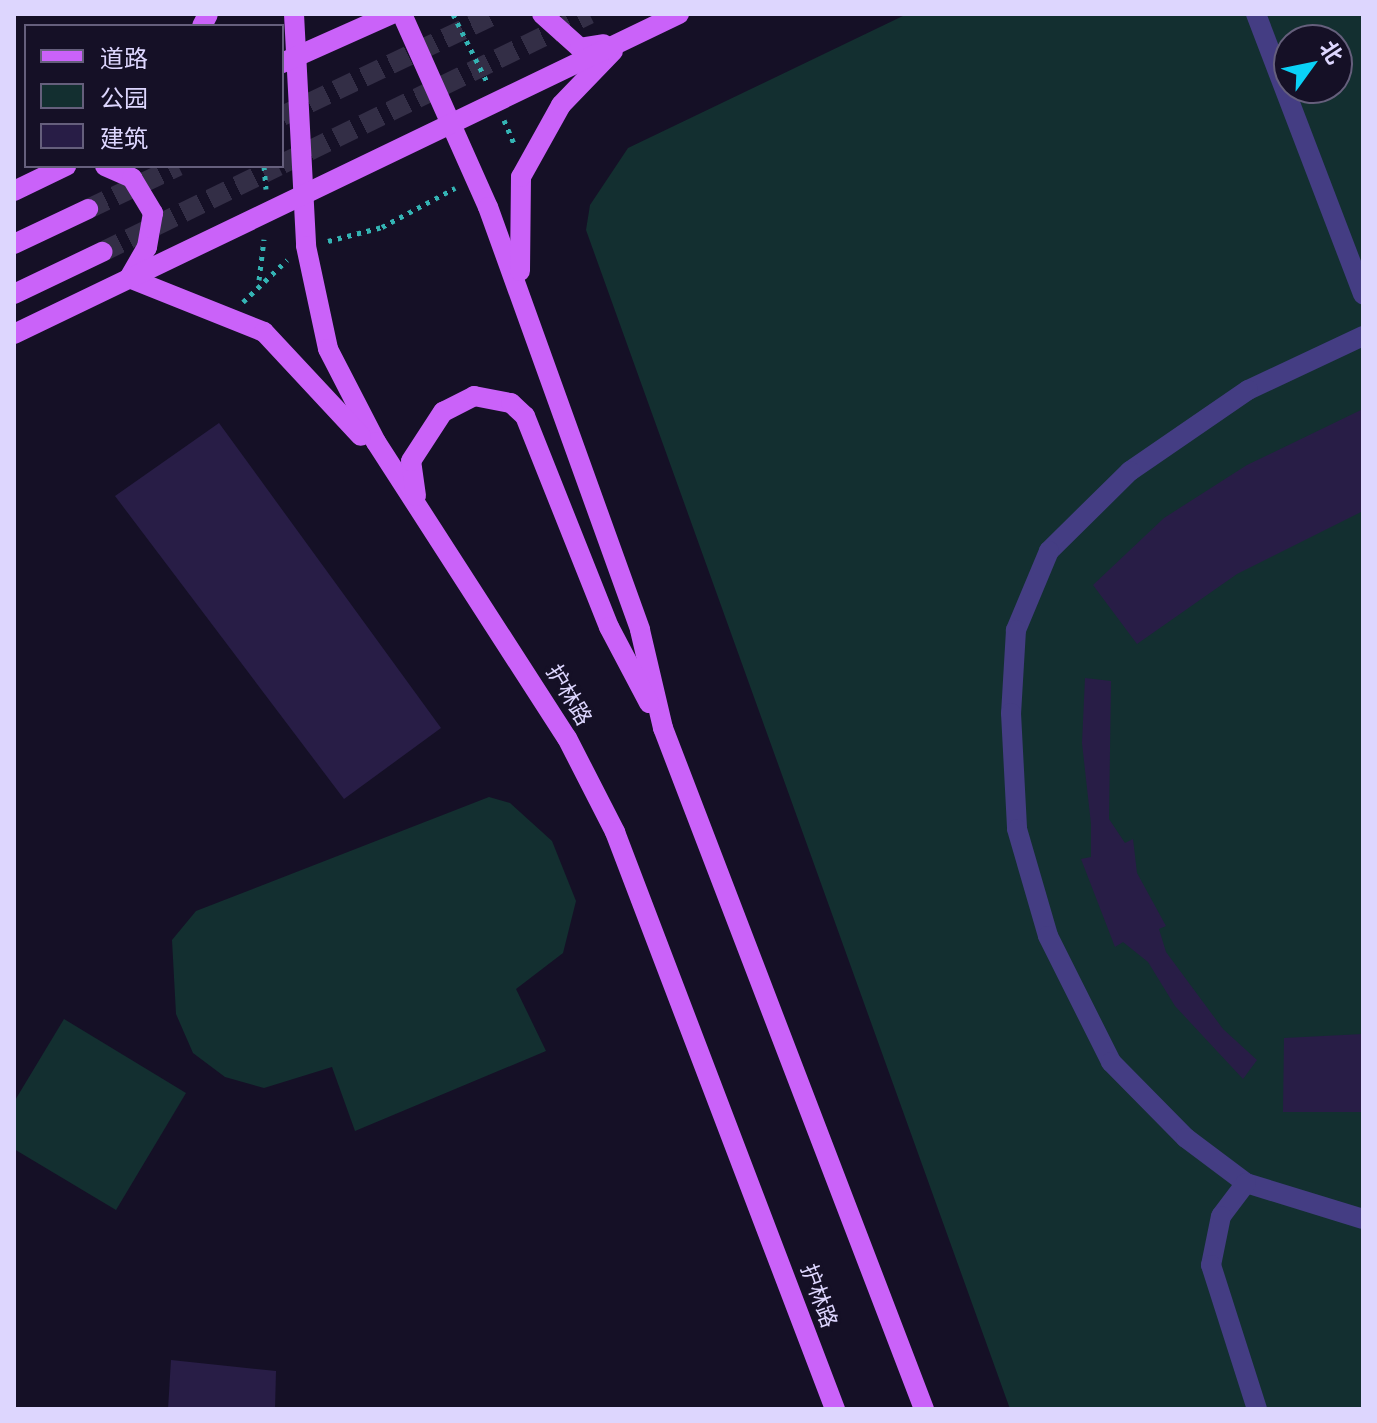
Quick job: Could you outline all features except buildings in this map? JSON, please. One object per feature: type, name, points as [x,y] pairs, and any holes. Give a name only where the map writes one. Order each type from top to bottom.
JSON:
[{"type":"main road","name":"护林路","points":[[294,14],[290,58],[306,246],[333,360],[417,504],[543,697],[615,832],[835,1409]]},
{"type":"main road","points":[[290,58],[392,14]]},
{"type":"main road","points":[[402,14],[475,177],[526,310],[640,630],[663,728]]},
{"type":"main road","points":[[542,14],[580,48],[624,40]]},
{"type":"main road","points":[[14,334],[679,14]]},
{"type":"main road","points":[[526,310],[515,239],[521,177],[561,105],[624,40]]},
{"type":"main road","points":[[14,191],[62,168]]},
{"type":"main road","points":[[110,168],[132,178],[153,213],[147,247],[129,278]]},
{"type":"main road","points":[[14,244],[88,209]]},
{"type":"main road","points":[[14,294],[102,252]]},
{"type":"main road","points":[[129,278],[234,315],[285,347],[417,504]]},
{"type":"main road","points":[[417,504],[411,461],[443,412],[474,396],[511,403],[525,416],[609,627],[663,728],[924,1409]]},
{"type":"lane","points":[[1256,14],[1363,294]]},
{"type":"lane","points":[[1363,336],[1248,390],[1130,471],[1049,551],[1016,630],[1011,713],[1017,829],[1048,936],[1111,1062],[1186,1138],[1246,1183],[1363,1219]]},
{"type":"lane","points":[[1246,1183],[1221,1216],[1211,1265],[1257,1409]]},
{"type":"path","points":[[259,280],[306,246],[382,227],[475,177],[516,149]]},
{"type":"green space","points":[[907,14],[1363,14],[1363,1409],[1010,1409],[586,230],[590,205],[628,148]]},
{"type":"green space","points":[[489,797],[510,803],[552,841],[576,901],[563,953],[516,989],[546,1051],[355,1131],[332,1067],[264,1088],[225,1077],[193,1053],[176,1014],[172,940],[196,911]]},
{"type":"green space","points":[[64,1019],[186,1093],[116,1210],[14,1149],[14,1102]]},
{"type":"tunnel","points":[[284,115],[496,14]]},
{"type":"tunnel","points":[[284,163],[589,14]]},
{"type":"tunnel","points":[[88,209],[174,168]]},
{"type":"tunnel","points":[[102,252],[274,168]]}]
